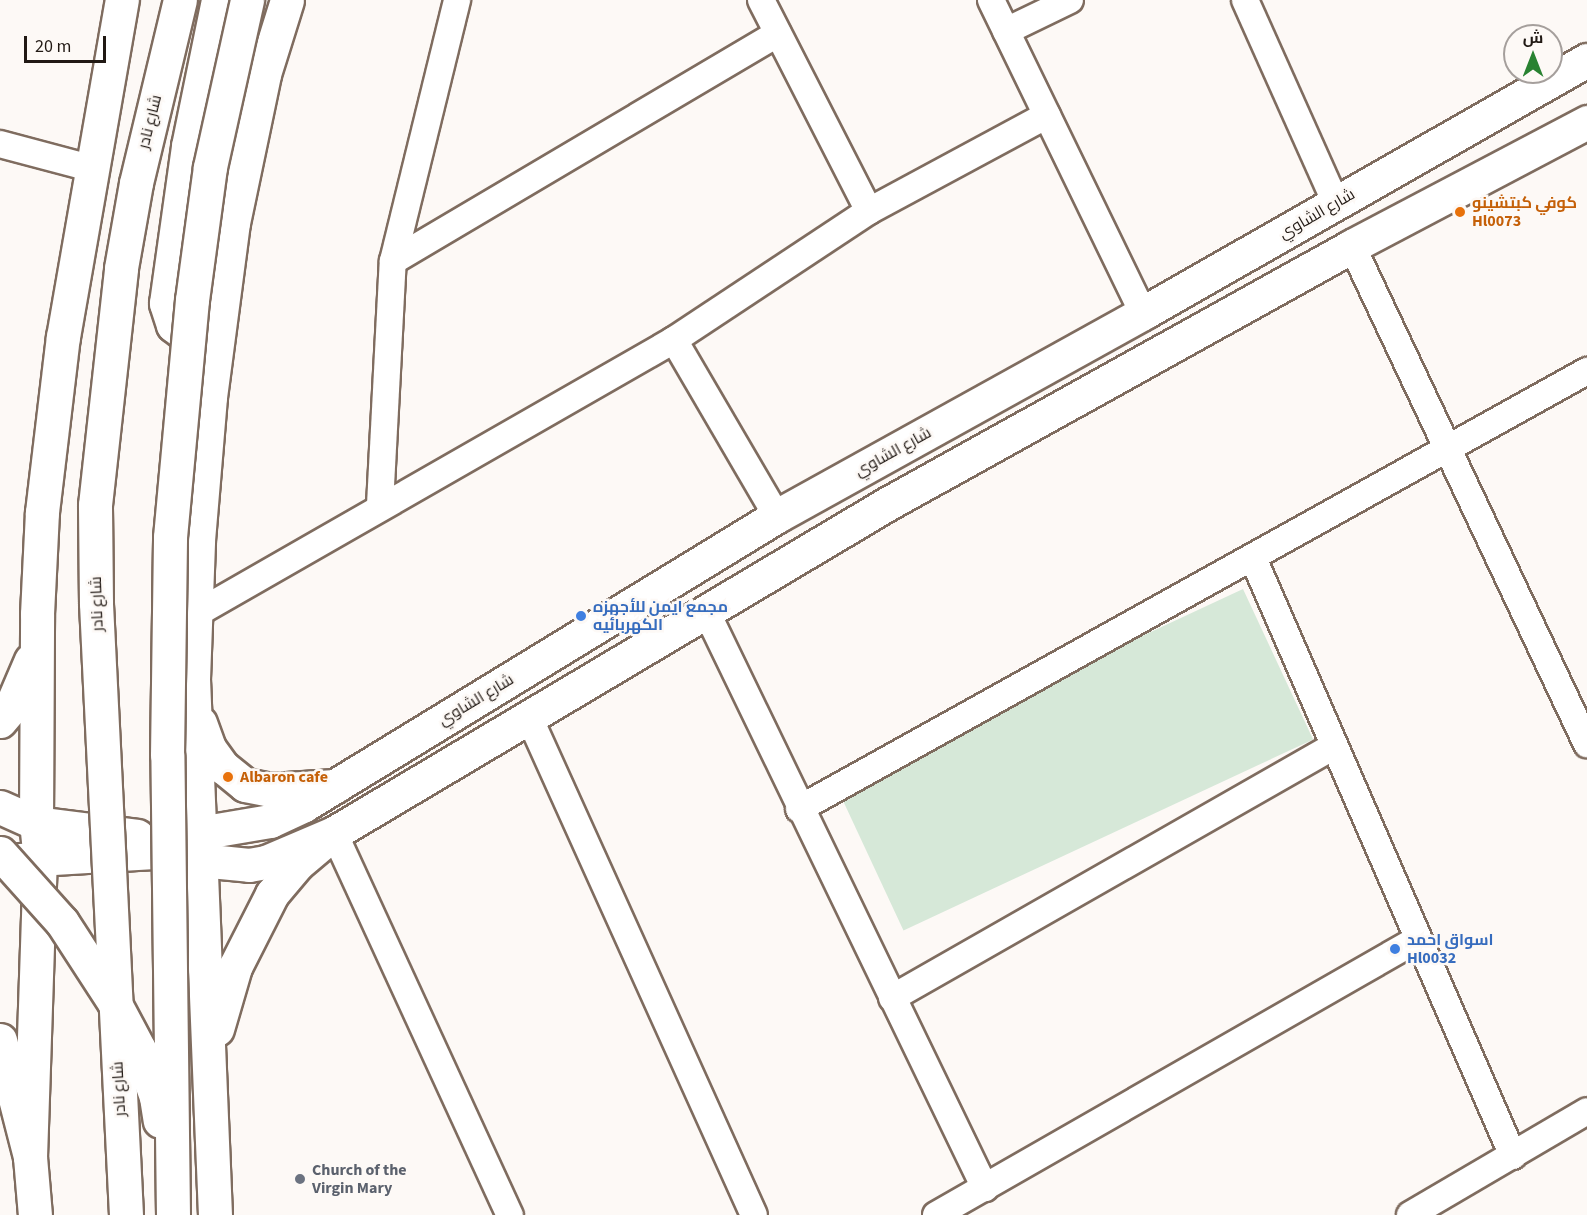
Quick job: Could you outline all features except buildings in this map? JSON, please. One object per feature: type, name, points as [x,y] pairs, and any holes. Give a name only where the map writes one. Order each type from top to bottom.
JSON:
[{"type":"main road","points":[[0,721],[24,680],[35,647],[49,433],[90,168],[122,0]]},
{"type":"main road","name":"شارع نادر","points":[[126,1215],[96,603],[95,505],[121,268],[136,183],[180,0]]},
{"type":"main road","points":[[218,0],[186,157],[169,269],[168,313],[181,331],[192,334],[206,332],[221,297]]},
{"type":"main road","points":[[173,1215],[167,744],[170,537],[192,300],[210,167],[247,0]]},
{"type":"main road","points":[[214,1215],[196,843],[194,615],[210,397],[221,297],[264,74],[287,0]]},
{"type":"main road","name":"شارع الشاوي","points":[[196,843],[270,821],[335,786],[777,516],[1143,313],[1587,60]]},
{"type":"main road","points":[[0,859],[47,860],[145,845],[196,843],[249,865],[266,862],[334,833],[861,520],[1352,246],[1587,122]]},
{"type":"main road","points":[[898,450],[894,466],[898,476],[907,483],[921,486]]},
{"type":"main road","points":[[839,482],[854,485],[863,493],[867,502],[861,520]]},
{"type":"main road","points":[[35,1215],[30,1157],[38,921],[47,860],[36,823],[37,614]]},
{"type":"main road","points":[[193,679],[200,723],[209,748],[223,767],[244,785],[270,790],[335,786]]},
{"type":"main road","points":[[0,807],[36,823],[145,845]]},
{"type":"main road","points":[[209,1084],[222,1004],[254,927],[272,894],[297,864],[334,833]]},
{"type":"main road","points":[[0,853],[62,921],[114,1002],[139,1049],[156,1097],[173,1215]]},
{"type":"main road","points":[[0,1040],[30,1157]]},
{"type":"street","points":[[380,505],[393,261],[457,0]]},
{"type":"street","points":[[761,0],[869,211]]},
{"type":"street","points":[[992,0],[1143,313]]},
{"type":"street","points":[[1006,31],[1070,0]]},
{"type":"street","points":[[1245,0],[1336,203]]},
{"type":"street","points":[[393,261],[778,33]]},
{"type":"street","points":[[194,615],[380,505],[674,340],[869,211],[1047,114]]},
{"type":"street","points":[[0,144],[90,168]]},
{"type":"street","points":[[1352,246],[1587,744]]},
{"type":"street","points":[[674,340],[777,516]]},
{"type":"street","points":[[799,809],[1587,372]]},
{"type":"street","points":[[1253,558],[1513,1156]]},
{"type":"street","points":[[707,613],[799,809],[985,1188]]},
{"type":"street","points":[[529,717],[754,1215]]},
{"type":"street","points":[[892,998],[1334,746]]},
{"type":"street","points":[[334,833],[510,1215]]},
{"type":"street","points":[[936,1215],[1418,939]]},
{"type":"street","points":[[1410,1215],[1587,1111]]},
{"type":"green space","points":[[1243,589],[1313,739],[904,930],[833,780]]},
{"type":"place","name":"كوفي كبتشينو Hl0073","points":[[1460,212]]},
{"type":"place","name":"مجمع ايمن للأجهزه الكهربائيه","points":[[581,616]]},
{"type":"place","name":"Albaron cafe","points":[[228,777]]},
{"type":"place","name":"اسواق احمد Hl0032","points":[[1395,949]]},
{"type":"place","name":"Church of the Virgin Mary","points":[[300,1179]]}]
